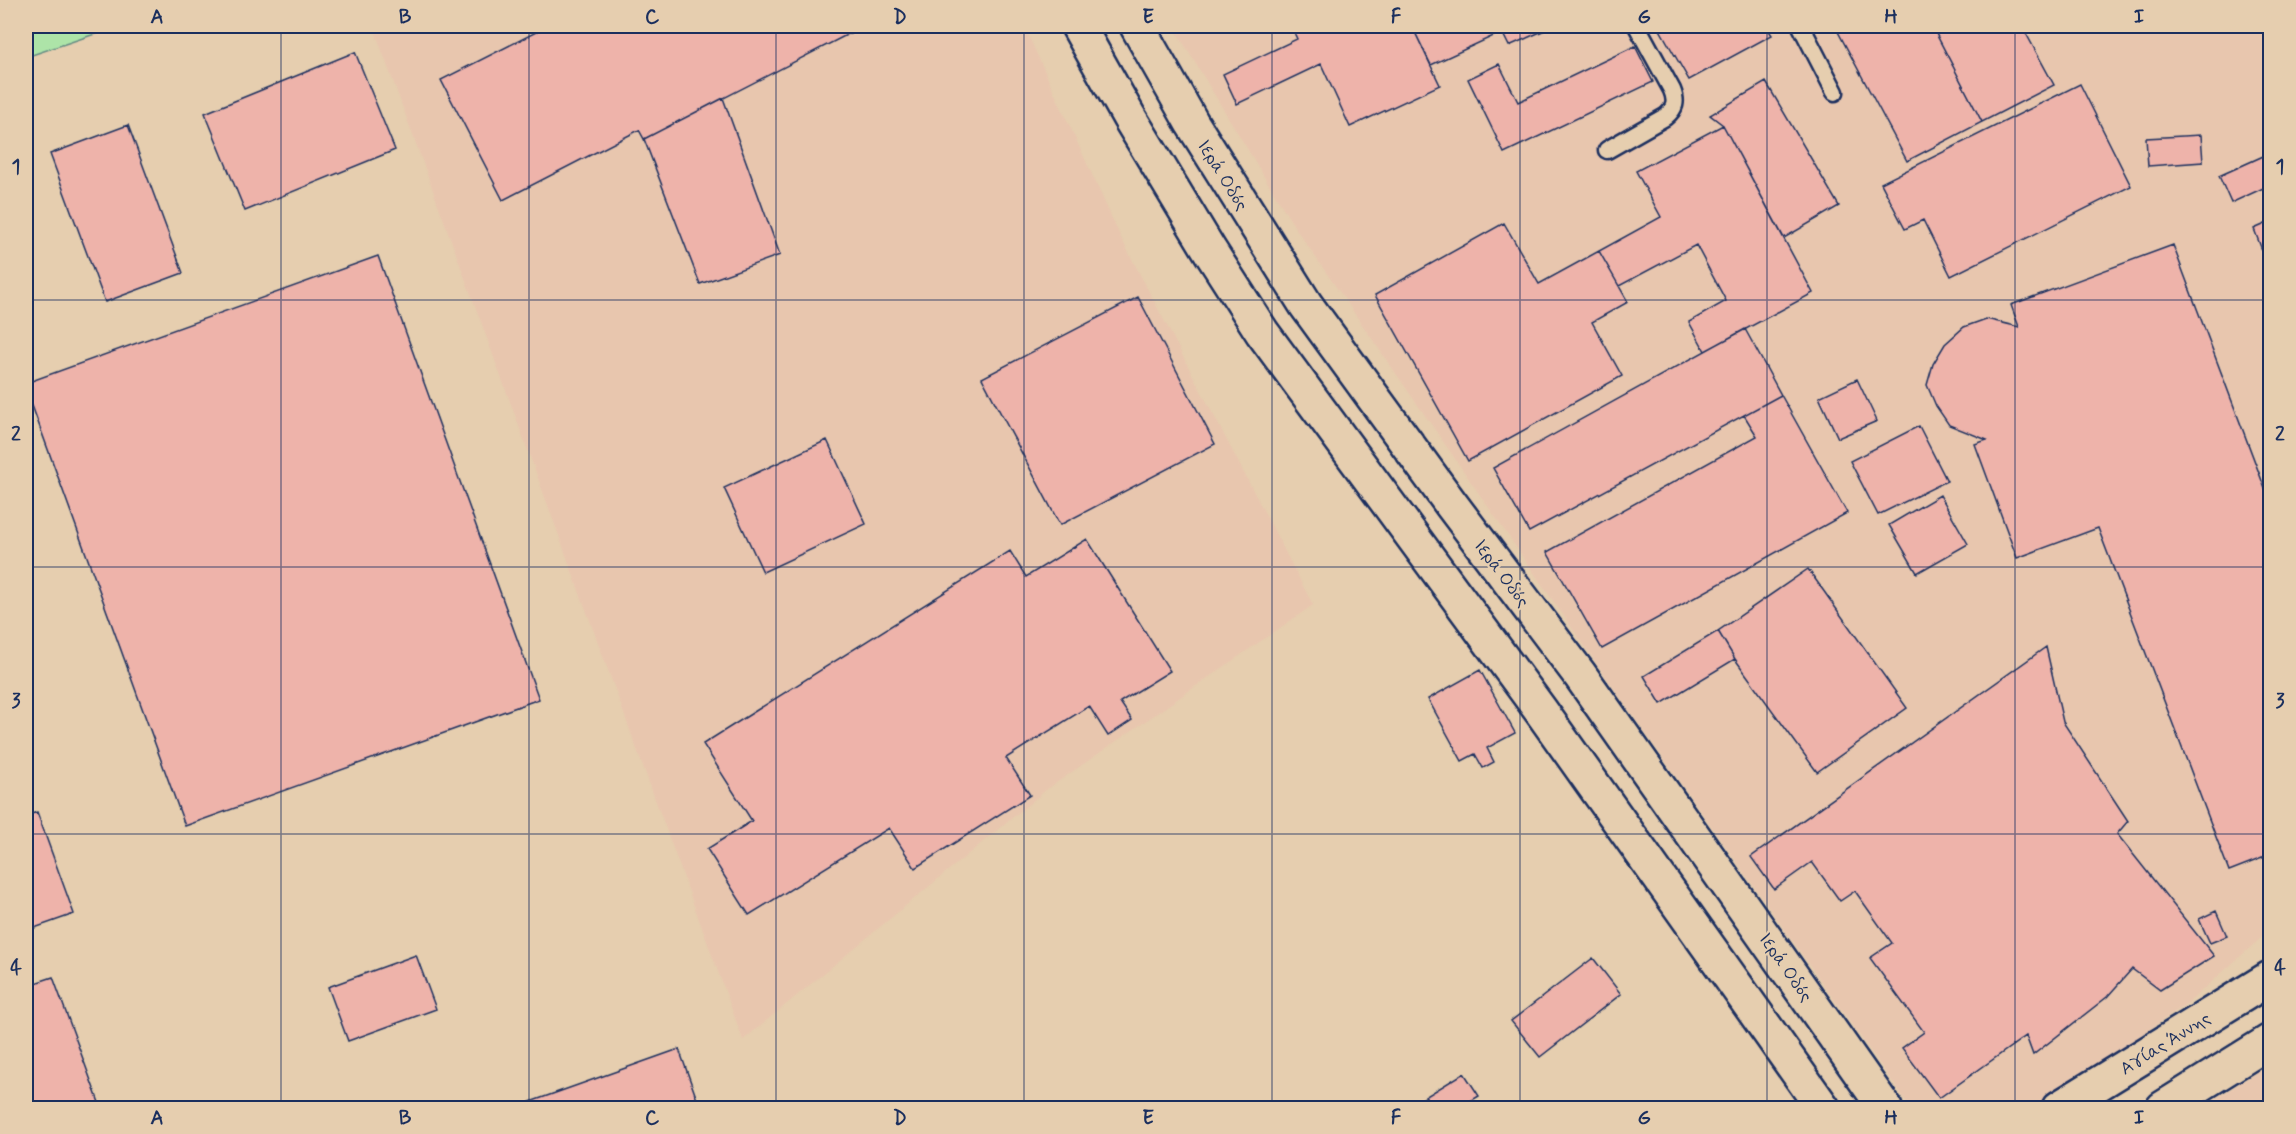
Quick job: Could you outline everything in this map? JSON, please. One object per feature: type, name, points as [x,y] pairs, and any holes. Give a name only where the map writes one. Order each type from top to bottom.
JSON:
[{"type":"main road","points":[[1078,26],[1169,184],[1262,332],[1527,692],[1823,1108]]},
{"type":"main road","name":"Ιερά Οδός","points":[[1137,26],[1192,123],[1306,305],[1451,504],[1580,675],[1885,1108]]},
{"type":"main road","name":"Αγίας Άννης","points":[[2059,1108],[2271,978]]},
{"type":"main road","points":[[2163,1108],[2271,1041]]},
{"type":"lane","points":[[1607,150],[1665,117],[1675,105],[1672,90],[1637,26]]},
{"type":"lane","points":[[1801,26],[1835,92]]},
{"type":"shaded area","points":[[373,26],[1024,26],[1121,238],[1313,605],[1046,790],[743,1040]]},
{"type":"shaded area","points":[[1173,26],[2270,26],[2270,930],[2189,1002],[2036,1108],[1911,1108],[1617,693],[1294,226]]},
{"type":"shaded area","points":[[2270,1064],[2270,1108],[2201,1108]]},
{"type":"green space","points":[[26,26],[119,26],[26,57]]},
{"type":"building","points":[[548,26],[864,26],[644,139],[639,130],[503,200],[441,80]]},
{"type":"building","points":[[1291,26],[1412,26],[1440,85],[1350,127],[1321,64],[1237,104],[1223,74],[1297,39]]},
{"type":"building","points":[[1412,26],[1554,26],[1509,46],[1502,32],[1431,65]]},
{"type":"building","points":[[1658,26],[1766,26],[1772,35],[1689,80]]},
{"type":"building","points":[[1835,26],[1932,26],[1982,122],[1907,161]]},
{"type":"building","points":[[1932,26],[2022,26],[2054,85],[1982,122]]},
{"type":"building","points":[[1635,46],[1653,82],[1504,153],[1468,79],[1499,64],[1518,102]]},
{"type":"building","points":[[355,52],[395,150],[245,211],[205,113]]},
{"type":"building","points":[[1766,82],[1839,206],[1784,238],[1723,125],[1710,115]]},
{"type":"building","points":[[2080,84],[2131,186],[1951,276],[1923,220],[1905,229],[1881,183]]},
{"type":"building","points":[[723,98],[780,255],[700,284],[644,139]]},
{"type":"building","points":[[128,125],[183,273],[105,302],[50,154]]},
{"type":"building","points":[[1723,125],[1813,293],[1705,351],[1689,322],[1726,301],[1696,245],[1619,286],[1599,251],[1661,217],[1636,171]]},
{"type":"building","points":[[2201,135],[2203,162],[2148,166],[2146,138]]},
{"type":"building","points":[[2270,153],[2270,185],[2231,203],[2219,176]]},
{"type":"building","points":[[2270,222],[2270,271],[2254,229]]},
{"type":"building","points":[[1504,223],[1539,284],[1599,251],[1628,302],[1592,322],[1622,376],[1468,461],[1375,295]]},
{"type":"building","points":[[2173,245],[2270,502],[2270,855],[2229,871],[2098,528],[2017,558],[1975,444],[1987,440],[1949,425],[1936,406],[1927,385],[1933,364],[1945,344],[1964,327],[1986,319],[2019,327],[2011,305]]},
{"type":"building","points":[[378,256],[539,699],[185,826],[26,389],[26,383]]},
{"type":"building","points":[[1138,297],[1215,444],[1060,525],[982,378]]},
{"type":"building","points":[[1745,329],[1781,395],[1529,532],[1493,468]]},
{"type":"building","points":[[1857,379],[1877,421],[1838,438],[1819,397]]},
{"type":"building","points":[[1781,395],[1847,513],[1602,649],[1547,552],[1757,436],[1744,415]]},
{"type":"building","points":[[1919,426],[1947,481],[1878,515],[1850,461]]},
{"type":"building","points":[[827,440],[866,524],[763,572],[724,488]]},
{"type":"building","points":[[1940,495],[1968,544],[1917,573],[1889,525]]},
{"type":"building","points":[[1087,539],[1170,671],[1120,702],[1132,720],[1108,736],[1089,706],[1006,758],[1030,795],[915,868],[889,828],[749,915],[707,849],[752,821],[703,744],[1010,551],[1026,577]]},
{"type":"building","points":[[1808,569],[1907,708],[1817,772],[1735,659],[1718,631]]},
{"type":"building","points":[[1718,631],[1735,659],[1661,704],[1644,676]]},
{"type":"building","points":[[2046,647],[2063,722],[2128,821],[2117,834],[2214,956],[2160,990],[2132,969],[2107,997],[2033,1055],[2026,1036],[1939,1098],[1902,1048],[1924,1032],[1870,958],[1892,943],[1855,891],[1840,901],[1812,862],[1774,889],[1751,857]]},
{"type":"building","points":[[1480,670],[1515,733],[1487,748],[1494,762],[1483,768],[1475,754],[1462,761],[1428,699]]},
{"type":"building","points":[[37,812],[74,914],[26,931],[26,816]]},
{"type":"building","points":[[2216,911],[2227,936],[2210,943],[2199,919]]},
{"type":"building","points":[[416,955],[436,1009],[348,1041],[328,987]]},
{"type":"building","points":[[1593,958],[1621,994],[1540,1057],[1511,1021]]},
{"type":"building","points":[[53,977],[101,1108],[26,1108],[26,986]]},
{"type":"building","points":[[679,1049],[700,1108],[532,1108],[530,1102]]},
{"type":"building","points":[[1464,1073],[1479,1096],[1459,1108],[1407,1108]]}]
